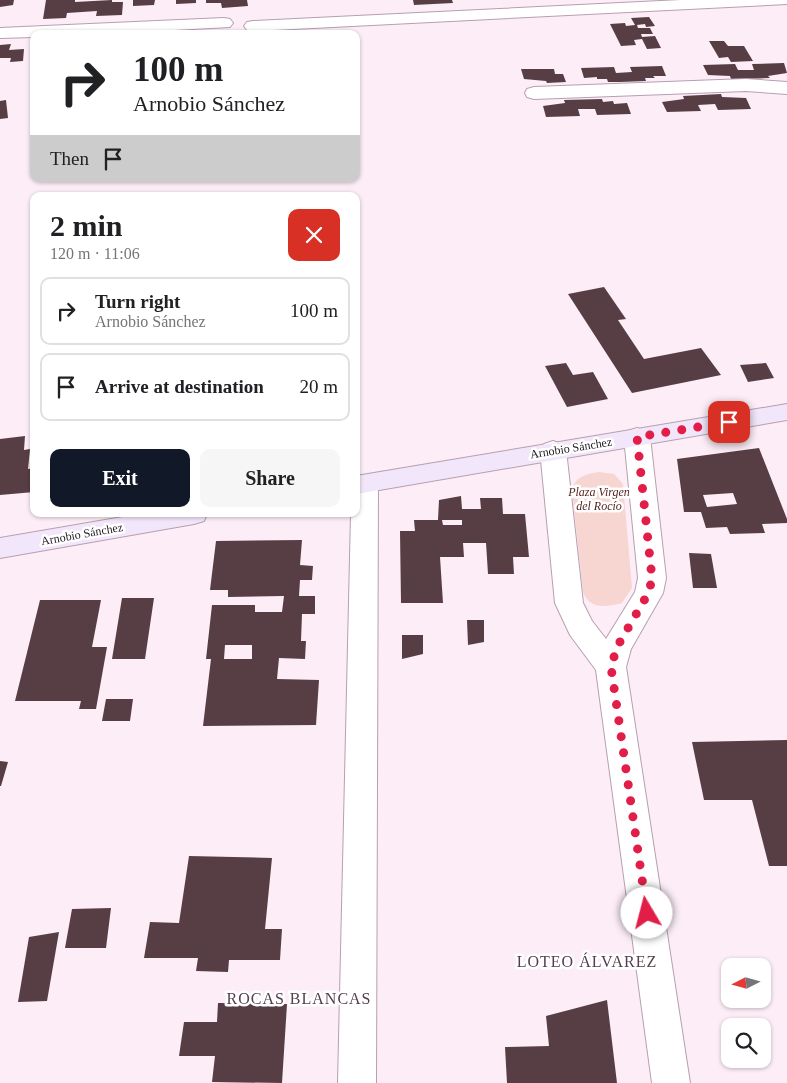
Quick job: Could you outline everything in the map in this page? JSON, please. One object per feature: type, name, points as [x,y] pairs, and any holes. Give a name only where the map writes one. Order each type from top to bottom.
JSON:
[{"type":"street","points":[[254,26],[372,13],[609,4],[784,0]]},
{"type":"street","points":[[67,30],[224,23]]},
{"type":"street","points":[[0,33],[30,32]]},
{"type":"street","points":[[534,93],[746,85],[787,88]]},
{"type":"street","name":"Arnobio Sánchez","points":[[361,484],[553,450],[787,412]]},
{"type":"street","points":[[637,437],[652,578],[649,592],[617,647],[611,667],[672,1083]]},
{"type":"street","points":[[553,450],[568,603],[574,616],[611,667]]},
{"type":"street","points":[[357,1083],[361,484]]},
{"type":"street","name":"Arnobio Sánchez","points":[[0,548],[177,517]]},
{"type":"street","points":[[574,616],[584,623],[596,626],[620,624],[634,618]]},
{"type":"green space","name":"Plaza Virgen del Rocío","points":[[599,472],[614,474],[623,484],[632,588],[622,603],[611,606],[600,606],[590,602],[583,592],[572,491],[578,479],[585,475]]},
{"type":"building","points":[[0,0],[14,0],[13,5],[0,7]]},
{"type":"building","points":[[46,0],[75,0],[75,2],[112,0],[112,2],[123,2],[122,15],[96,16],[97,11],[67,13],[66,18],[43,19]]},
{"type":"building","points":[[133,0],[155,0],[154,5],[133,6]]},
{"type":"building","points":[[176,0],[196,0],[196,3],[176,4]]},
{"type":"building","points":[[206,0],[247,0],[248,6],[222,8],[221,3],[206,3]]},
{"type":"building","points":[[413,0],[452,0],[453,3],[414,5]]},
{"type":"building","points":[[649,17],[655,26],[637,25],[638,28],[650,28],[653,34],[641,34],[642,37],[655,36],[661,48],[647,49],[642,39],[634,40],[636,45],[621,46],[610,24],[625,23],[626,26],[635,25],[631,18]]},
{"type":"building","points":[[709,41],[724,41],[728,46],[744,46],[753,61],[731,62],[728,57],[719,58]]},
{"type":"building","points":[[11,44],[9,50],[24,49],[23,61],[10,62],[11,58],[0,58],[0,45]]},
{"type":"building","points":[[784,63],[787,73],[768,76],[770,78],[744,79],[708,75],[703,65],[735,64],[738,70],[754,70],[752,64]]},
{"type":"building","points":[[662,66],[666,76],[645,78],[646,81],[620,82],[608,82],[607,79],[597,79],[597,77],[584,78],[581,68],[614,67],[616,73],[632,72],[630,67]]},
{"type":"building","points":[[521,69],[554,69],[555,74],[563,74],[566,82],[547,83],[546,81],[524,79]]},
{"type":"building","points":[[721,94],[722,97],[746,98],[751,109],[718,110],[715,104],[698,105],[701,111],[667,112],[662,102],[684,99],[683,96]]},
{"type":"building","points":[[602,99],[603,102],[613,101],[614,104],[627,103],[631,114],[597,115],[595,109],[578,109],[580,116],[546,117],[543,106],[565,103],[564,100]]},
{"type":"building","points":[[6,100],[8,118],[0,119],[0,101]]},
{"type":"building","points":[[604,287],[626,319],[618,320],[644,359],[701,348],[721,375],[632,393],[568,294]]},
{"type":"building","points":[[566,363],[573,375],[593,372],[608,399],[567,407],[545,366]]},
{"type":"building","points":[[766,363],[774,378],[748,382],[740,365]]},
{"type":"building","points":[[25,436],[24,450],[30,449],[28,469],[30,469],[30,492],[0,495],[0,439]]},
{"type":"building","points":[[759,448],[787,523],[762,524],[765,533],[730,534],[727,527],[706,528],[701,512],[684,512],[677,459]],"holes":[[[733,493],[737,504],[707,507],[703,495]]]},
{"type":"building","points":[[461,496],[462,509],[481,509],[480,498],[502,498],[503,514],[525,514],[529,557],[513,557],[514,574],[488,574],[486,543],[463,543],[464,557],[440,557],[443,603],[401,603],[400,531],[415,531],[414,520],[438,520],[439,500]],"holes":[[[442,520],[462,520],[462,525],[443,525]]]},
{"type":"building","points":[[302,540],[300,565],[313,566],[312,580],[300,580],[299,596],[315,596],[315,614],[302,614],[301,641],[306,641],[305,659],[279,658],[277,679],[319,680],[316,725],[203,726],[211,659],[206,659],[212,605],[255,605],[255,612],[282,612],[284,596],[228,597],[228,590],[210,590],[216,541]],"holes":[[[225,645],[252,645],[252,659],[224,659]]]},
{"type":"building","points":[[689,553],[711,554],[717,588],[693,588]]},
{"type":"building","points":[[122,598],[154,598],[145,659],[112,659]]},
{"type":"building","points":[[40,600],[101,600],[92,647],[107,647],[96,709],[79,709],[81,701],[15,701]]},
{"type":"building","points":[[467,620],[484,620],[484,642],[468,645]]},
{"type":"building","points":[[402,635],[423,635],[423,654],[402,659]]},
{"type":"building","points":[[106,699],[133,699],[130,721],[102,721]]},
{"type":"building","points":[[787,740],[787,866],[769,866],[752,800],[704,800],[692,742]]},
{"type":"building","points":[[0,761],[8,762],[1,786],[0,786]]},
{"type":"building","points":[[189,856],[272,858],[265,929],[282,929],[280,960],[229,960],[228,972],[196,971],[198,958],[144,958],[150,922],[179,923]]},
{"type":"building","points":[[111,908],[106,948],[65,948],[72,909]]},
{"type":"building","points":[[59,932],[47,1001],[18,1002],[29,937]]},
{"type":"building","points":[[607,1000],[617,1083],[507,1083],[505,1047],[549,1046],[546,1016]]},
{"type":"building","points":[[218,1003],[287,1004],[282,1083],[212,1082],[215,1056],[179,1056],[184,1022],[217,1022]]},
{"type":"district","name":"LOTEO ÁLVAREZ","points":[[587,961]]},
{"type":"district","name":"ROCAS BLANCAS","points":[[299,998]]},
{"type":"route","points":[[647,913],[611,667],[617,647],[649,592],[652,578],[637,437],[729,422]]}]
